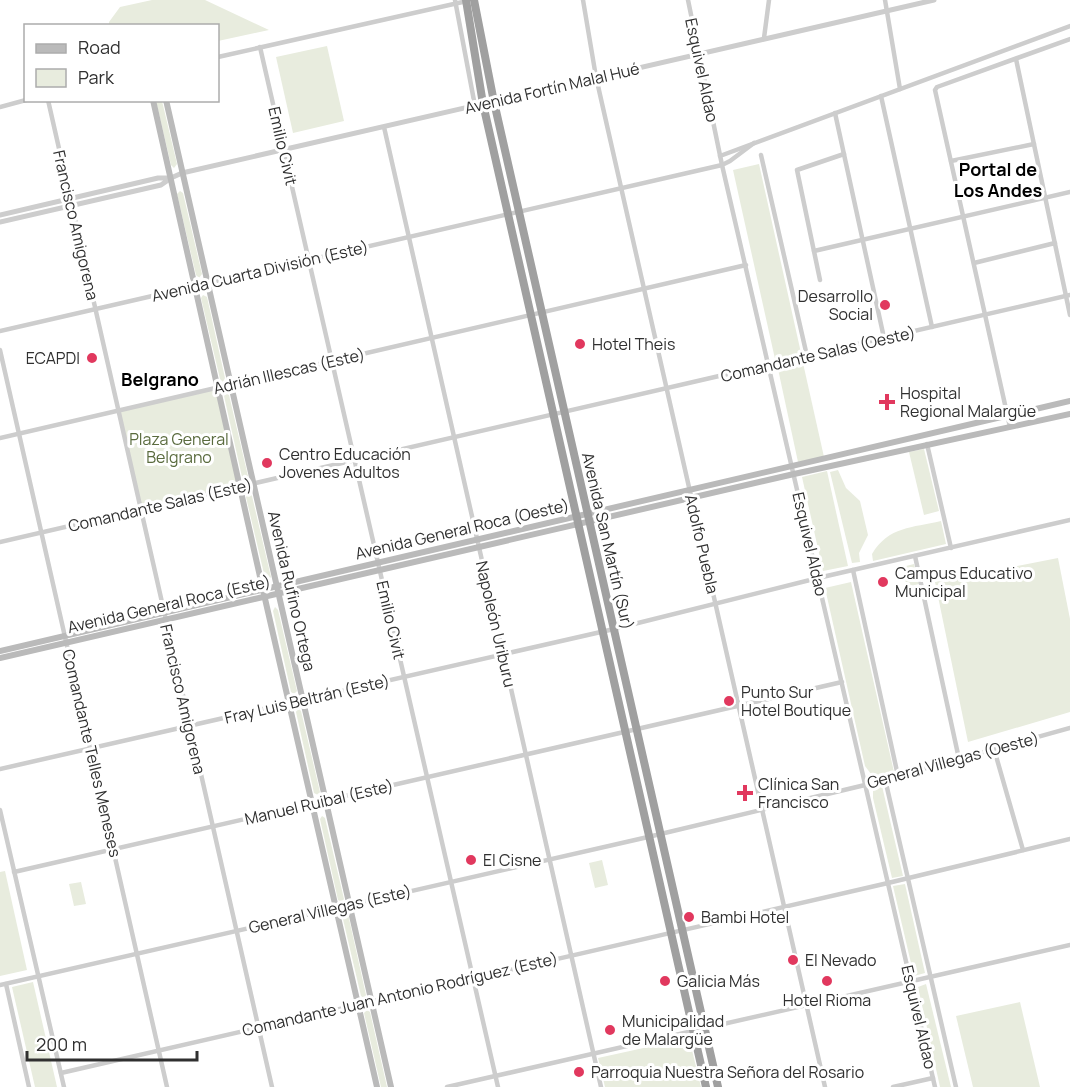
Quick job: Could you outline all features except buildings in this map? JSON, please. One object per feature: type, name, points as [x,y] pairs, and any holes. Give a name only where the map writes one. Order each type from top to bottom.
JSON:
[{"type":"highway","name":"Avenida San Martín (Sur)","points":[[470,0],[520,211],[718,1087]]},
{"type":"highway","name":"Avenida San Martín (Sur)","points":[[470,0],[479,105],[508,214],[706,1087]]},
{"type":"main road","name":"Avenida Rufino Ortega","points":[[153,102],[377,1087]]},
{"type":"main road","name":"Avenida Rufino Ortega","points":[[166,102],[391,1087]]},
{"type":"main road","name":"Avenida General Roca (Oeste)","points":[[691,494],[792,466],[1070,401]]},
{"type":"main road","name":"Avenida General Roca (Oeste)","points":[[478,543],[691,494],[1070,414]]},
{"type":"main road","name":"Avenida General Roca (Este)","points":[[0,658],[66,639],[478,543]]},
{"type":"main road","points":[[0,651],[66,639]]},
{"type":"street","points":[[219,57],[470,0]]},
{"type":"street","name":"Adolfo Puebla","points":[[583,0],[596,77],[825,1087]]},
{"type":"street","name":"Esquivel Aldao","points":[[688,0],[722,165],[935,1087]]},
{"type":"street","points":[[764,38],[769,0]]},
{"type":"street","points":[[885,0],[900,89]]},
{"type":"street","name":"Avenida Fortín Malal Hué","points":[[0,215],[161,185],[182,173],[934,0]]},
{"type":"street","points":[[456,2],[479,105]]},
{"type":"street","points":[[720,156],[1070,26]]},
{"type":"street","points":[[1010,427],[935,90],[937,87],[1070,39]]},
{"type":"street","name":"Emilio Civit","points":[[260,47],[498,1087]]},
{"type":"street","points":[[1016,59],[1068,296],[1070,315]]},
{"type":"street","points":[[881,96],[932,327]]},
{"type":"street","points":[[0,106],[24,100]]},
{"type":"street","name":"Francisco Amigorena","points":[[48,102],[272,1087]]},
{"type":"street","points":[[835,113],[884,338]]},
{"type":"street","name":"Napoleón Uriburu","points":[[384,127],[601,1087]]},
{"type":"street","points":[[722,165],[754,143]]},
{"type":"street","points":[[951,161],[1034,144]]},
{"type":"street","points":[[820,280],[797,170],[844,154]]},
{"type":"street","points":[[761,155],[807,356]]},
{"type":"street","name":"Avenida Cuarta División (Este)","points":[[0,332],[722,165]]},
{"type":"street","points":[[814,251],[1070,192]]},
{"type":"street","name":"Avenida Fortín Malal Hué","points":[[0,222],[71,202]]},
{"type":"street","points":[[974,263],[1055,243]]},
{"type":"street","name":"Adrián Illescas (Este)","points":[[0,438],[746,265]]},
{"type":"street","name":"Comandante Salas (Oeste)","points":[[565,411],[1068,296]]},
{"type":"street","name":"Comandante Telles Meneses","points":[[0,350],[168,1087]]},
{"type":"street","name":"Comandante Salas (Este)","points":[[0,542],[565,411]]},
{"type":"street","points":[[927,444],[951,548]]},
{"type":"street","name":"Fray Luis Beltrán (Este)","points":[[0,769],[602,632],[818,578],[1070,520]]},
{"type":"street","points":[[915,556],[959,759]]},
{"type":"street","points":[[853,570],[898,776]]},
{"type":"street","name":"Manuel Ruibal (Este)","points":[[14,872],[842,682]]},
{"type":"street","name":"General Villegas (Oeste)","points":[[660,834],[866,785],[1070,728]]},
{"type":"street","points":[[994,749],[1023,850]]},
{"type":"street","points":[[885,779],[956,1087]]},
{"type":"street","points":[[0,810],[64,1087]]},
{"type":"street","name":"General Villegas (Este)","points":[[3,985],[660,834]]},
{"type":"street","name":"Comandante Juan Antonio Rodríguez (Este)","points":[[61,1072],[888,883],[1070,839]]},
{"type":"street","points":[[447,1087],[1070,945]]},
{"type":"street","points":[[3,985],[29,1087]]},
{"type":"street","points":[[893,1087],[933,1078]]},
{"type":"green space","points":[[152,0],[205,0],[269,30],[219,41],[219,24],[109,24],[120,7]]},
{"type":"green space","points":[[327,46],[344,121],[293,133],[276,57]]},
{"type":"green space","points":[[156,102],[162,102],[177,164],[174,168],[171,165]]},
{"type":"green space","points":[[759,164],[801,353],[775,359],[733,170]]},
{"type":"green space","points":[[180,191],[183,193],[202,274],[199,278],[196,275],[177,194]]},
{"type":"green space","points":[[203,295],[207,297],[225,378],[223,382],[220,379],[201,298]]},
{"type":"green space","points":[[803,363],[824,457],[798,462],[778,369]]},
{"type":"green space","name":"Plaza General Belgrano","points":[[217,388],[239,486],[141,509],[118,411]]},
{"type":"green space","points":[[226,393],[229,395],[248,476],[246,480],[242,477],[224,396]]},
{"type":"green space","points":[[924,449],[939,511],[924,515],[909,452]]},
{"type":"green space","points":[[838,470],[846,488],[860,501],[868,535],[859,553],[860,562],[852,563],[830,472]]},
{"type":"green space","points":[[827,471],[848,566],[823,571],[802,477]]},
{"type":"green space","points":[[249,493],[252,496],[271,577],[268,580],[265,578],[246,497]]},
{"type":"green space","points":[[941,521],[946,544],[873,561],[872,554],[886,538],[894,533]]},
{"type":"green space","points":[[1058,558],[1070,619],[1070,712],[968,742],[935,582]]},
{"type":"green space","points":[[914,564],[919,584],[907,587],[902,567]]},
{"type":"green space","points":[[851,582],[894,772],[880,775],[871,774],[865,766],[825,588]]},
{"type":"green space","points":[[275,607],[278,610],[297,691],[294,694],[291,692],[273,611]]},
{"type":"green space","points":[[298,708],[301,711],[320,792],[318,795],[314,793],[296,712]]},
{"type":"green space","points":[[882,786],[903,876],[892,878],[873,798],[873,791]]},
{"type":"green space","points":[[322,816],[325,818],[344,899],[342,902],[338,900],[320,819]]},
{"type":"green space","points":[[602,860],[608,885],[595,888],[589,863]]},
{"type":"green space","points":[[5,871],[27,970],[0,976],[0,872]]},
{"type":"green space","points":[[81,882],[86,904],[74,906],[69,884]]},
{"type":"green space","points":[[905,884],[925,973],[914,976],[893,886]]},
{"type":"green space","points":[[344,912],[348,914],[366,995],[364,998],[361,996],[342,915]]},
{"type":"green space","points":[[33,982],[57,1087],[35,1087],[12,987]]},
{"type":"green space","points":[[926,984],[951,1087],[940,1087],[918,987]]},
{"type":"green space","points":[[1020,1002],[1040,1087],[973,1087],[956,1016]]},
{"type":"green space","points":[[367,1010],[370,1012],[387,1087],[381,1087],[364,1013]]},
{"type":"green space","points":[[689,1038],[701,1087],[605,1087],[598,1058]]},
{"type":"place","name":"Desarrollo Social","points":[[885,305]]},
{"type":"place","name":"Hotel Theis","points":[[580,344]]},
{"type":"place","name":"ECAPDI","points":[[92,358]]},
{"type":"place","name":"Hospital Regional Malargüe","points":[[887,402]]},
{"type":"place","name":"Centro Educación Jovenes Adultos","points":[[267,463]]},
{"type":"place","name":"Campus Educativo Municipal","points":[[883,582]]},
{"type":"place","name":"Punto Sur Hotel Boutique","points":[[729,701]]},
{"type":"place","name":"Clínica San Francisco","points":[[745,793]]},
{"type":"place","name":"El Cisne","points":[[471,860]]},
{"type":"place","name":"Bambi Hotel","points":[[689,917]]},
{"type":"place","name":"El Nevado","points":[[793,960]]},
{"type":"place","name":"Galicia Más","points":[[665,981]]},
{"type":"place","name":"Hotel Rioma","points":[[827,981]]},
{"type":"place","name":"Municipalidad de Malargüe","points":[[610,1030]]},
{"type":"place","name":"Parroquia Nuestra Señora del Rosario","points":[[579,1072]]},
{"type":"district","name":"Portal de Los Andes","points":[[998,180]]},
{"type":"district","name":"Belgrano","points":[[160,379]]}]
